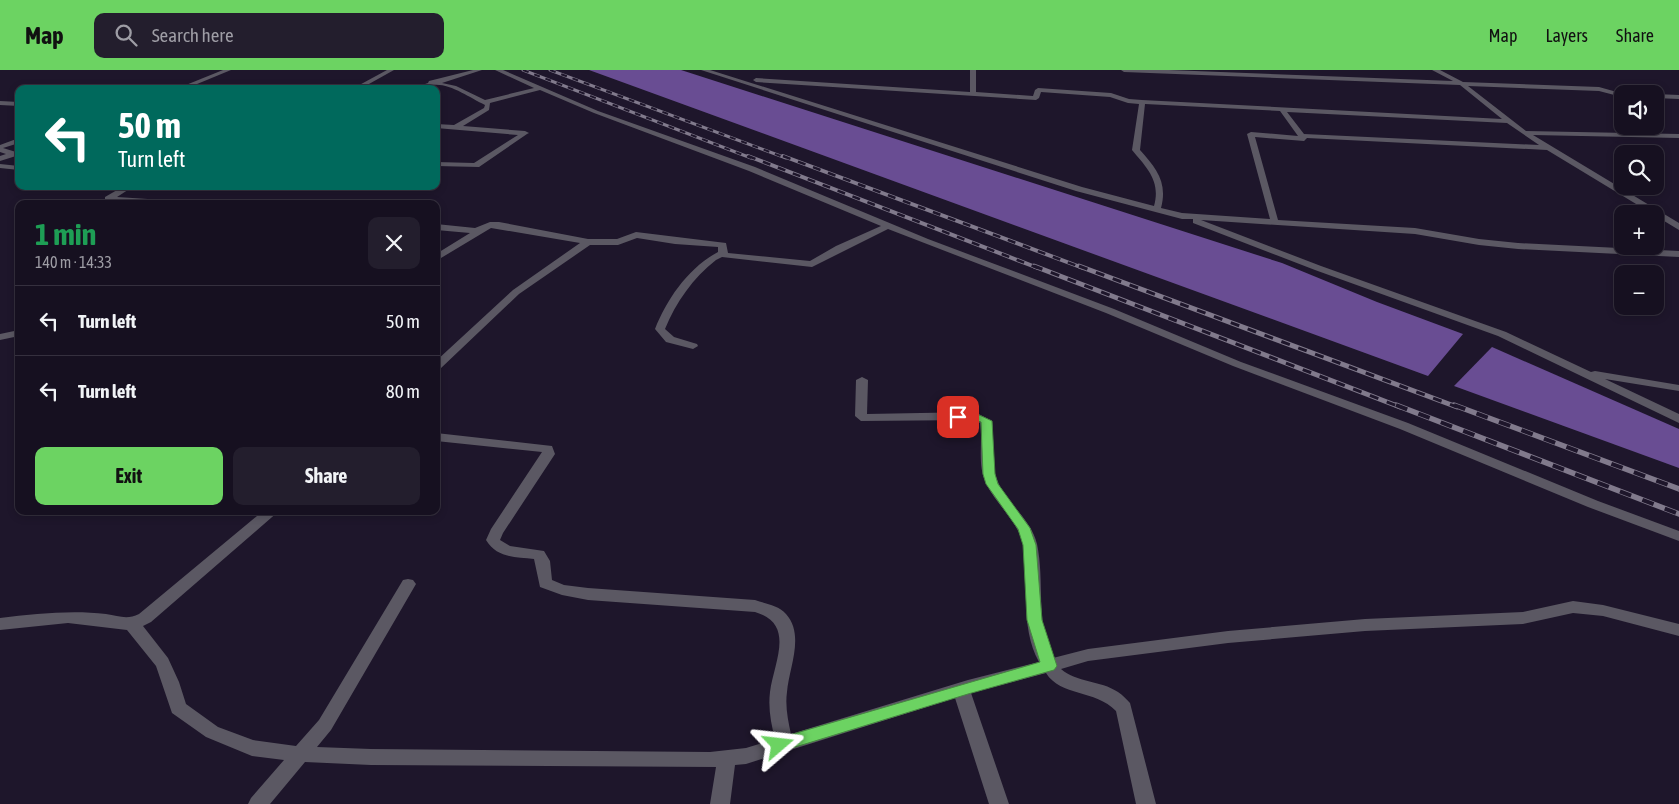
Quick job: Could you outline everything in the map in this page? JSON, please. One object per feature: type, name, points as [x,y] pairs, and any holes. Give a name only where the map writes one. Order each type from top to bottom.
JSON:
[{"type":"street","points":[[189,85],[228,70]]},
{"type":"street","points":[[363,85],[391,70]]},
{"type":"street","points":[[424,85],[479,70]]},
{"type":"street","points":[[498,70],[596,112],[752,169],[926,241],[1110,311],[1237,364],[1404,426],[1593,504],[1679,536]]},
{"type":"street","points":[[704,70],[1079,189],[1182,216],[1318,268],[1502,334],[1679,418]]},
{"type":"street","points":[[973,70],[973,94]]},
{"type":"street","points":[[1124,70],[1216,72],[1598,89],[1614,93]]},
{"type":"street","points":[[1435,70],[1461,83],[1524,133],[1679,227]]},
{"type":"street","points":[[736,79],[1036,98],[1038,90],[1111,95],[1128,101],[1142,102],[1508,121]]},
{"type":"street","points":[[431,82],[454,87],[488,104],[487,109],[456,127]]},
{"type":"street","points":[[484,102],[540,88]]},
{"type":"street","points":[[1664,96],[1679,96]]},
{"type":"street","points":[[1142,102],[1136,150],[1153,169],[1161,183],[1161,198],[1157,209]]},
{"type":"street","points":[[0,103],[15,104]]},
{"type":"street","points":[[1275,223],[1251,134],[1304,139],[1282,109]]},
{"type":"street","points":[[440,126],[525,133],[476,165],[440,164]]},
{"type":"street","points":[[1524,133],[1679,136]]},
{"type":"street","points":[[1302,136],[1549,148]]},
{"type":"street","points":[[0,149],[15,142]]},
{"type":"street","points":[[0,149],[12,154],[0,159]]},
{"type":"street","points":[[0,166],[15,168]]},
{"type":"street","points":[[123,190],[108,199],[125,200]]},
{"type":"street","points":[[1182,216],[1415,231],[1479,242],[1518,246],[1679,254]]},
{"type":"street","points":[[440,256],[490,225],[499,225],[588,242],[618,242],[636,235],[721,244],[724,248],[722,253],[708,261],[700,269],[667,311],[660,329],[663,335],[673,341],[693,346]]},
{"type":"street","points":[[722,253],[726,256],[812,264],[839,248],[889,225]]},
{"type":"street","points":[[440,227],[481,230]]},
{"type":"street","points":[[440,363],[516,292],[588,242]]},
{"type":"street","points":[[0,337],[15,334]]},
{"type":"street","points":[[1583,373],[1651,382],[1679,388]]},
{"type":"street","points":[[862,380],[861,416],[865,418],[975,416],[986,421],[989,474],[992,484],[1024,528],[1030,545],[1034,620],[1049,666],[1063,680],[1114,697],[1124,708],[1146,804]]},
{"type":"street","points":[[440,437],[548,448],[549,454],[496,532],[493,540],[495,546],[502,550],[539,555],[543,561],[545,583],[562,590],[588,594],[755,606],[775,613],[785,625],[788,638],[778,694],[778,719],[785,743]]},
{"type":"street","points":[[132,625],[153,612],[267,515]]},
{"type":"street","points":[[258,804],[302,754],[343,696],[408,584]]},
{"type":"street","points":[[0,624],[68,617],[106,620],[132,625],[160,655],[172,679],[178,708],[212,732],[252,748],[302,754],[371,758],[656,760],[746,756],[961,690],[1088,655],[1228,637],[1365,625],[1523,618],[1545,614],[1562,608],[1607,612],[1679,630]]},
{"type":"street","points":[[961,690],[999,804]]},
{"type":"street","points":[[720,804],[727,758]]},
{"type":"shaded area","points":[[589,70],[681,70],[1282,263],[1377,302],[1463,334],[1428,376]]},
{"type":"shaded area","points":[[1492,347],[1679,429],[1679,468],[1454,386]]},
{"type":"railway","points":[[523,70],[751,158]]},
{"type":"railway","points":[[550,70],[786,158]]},
{"type":"railway","points":[[748,156],[1038,268]]},
{"type":"railway","points":[[783,156],[1083,268]]},
{"type":"railway","points":[[1034,266],[1400,407]]},
{"type":"railway","points":[[1079,266],[1457,407]]},
{"type":"railway","points":[[1396,405],[1679,514]]},
{"type":"railway","points":[[1454,405],[1679,489]]},
{"type":"route","points":[[779,745],[968,687],[1049,666],[1034,620],[1030,545],[1024,528],[992,484],[989,474],[986,421],[975,416],[958,417]]}]
